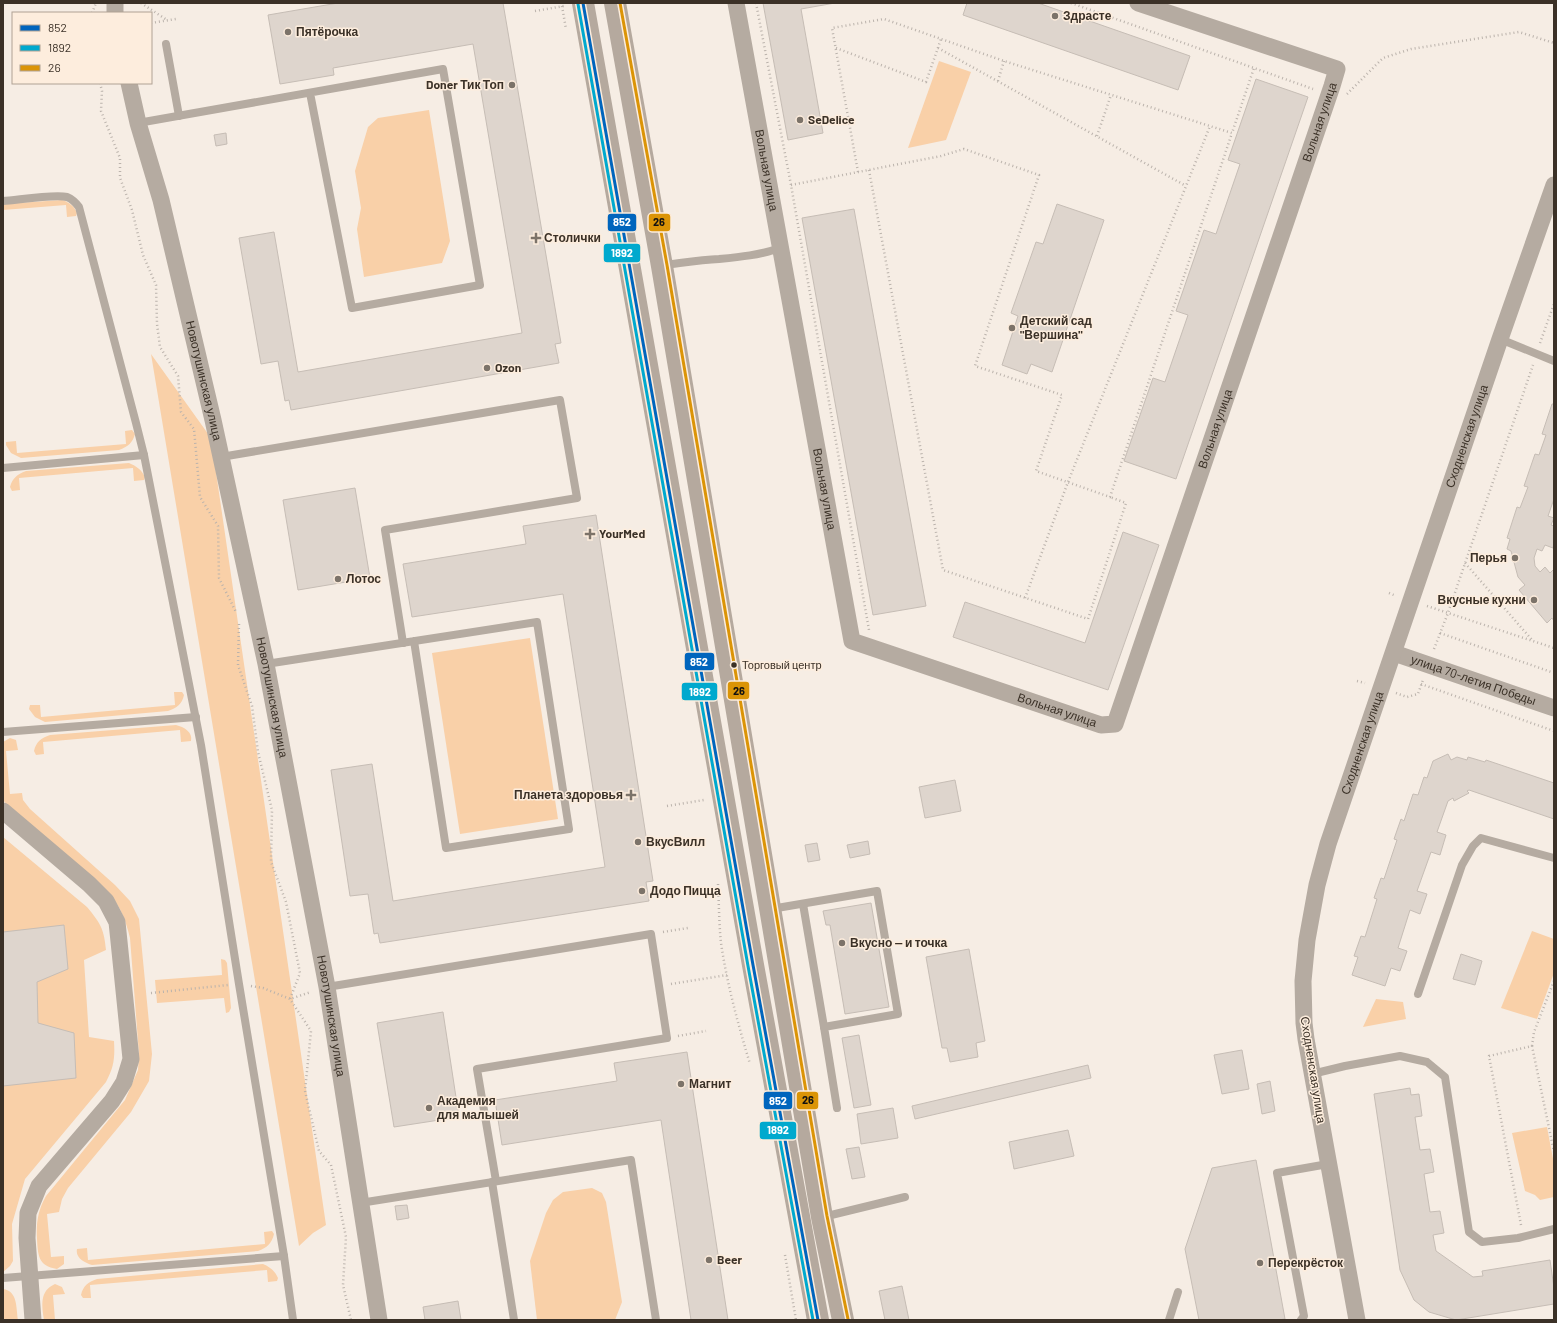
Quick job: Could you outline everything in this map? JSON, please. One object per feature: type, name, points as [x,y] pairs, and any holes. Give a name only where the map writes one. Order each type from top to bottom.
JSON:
[{"type":"main road","points":[[616,3],[662,266],[822,1217],[843,1320]]},
{"type":"main road","points":[[575,4],[818,1320]]},
{"type":"street","name":"Вольная улица","points":[[736,3],[852,641],[1101,725],[1115,724],[1330,94],[1337,68],[1138,3]]},
{"type":"street","name":"Новотушинская улица","points":[[129,84],[138,123],[161,200],[221,457],[266,664],[327,987],[379,1320]]},
{"type":"street","name":"Сходненская улица","points":[[1357,1320],[1312,1074],[1305,1027],[1303,981],[1307,940],[1315,893],[1328,844],[1554,185]]},
{"type":"street","name":"улица 70-летия Победы","points":[[1394,653],[1554,708]]},
{"type":"street","points":[[3,811],[89,884],[106,901],[117,922],[131,1059],[124,1082],[112,1101],[39,1186],[28,1213],[27,1238],[33,1320]]},
{"type":"lane","points":[[166,44],[178,116]]},
{"type":"lane","points":[[138,123],[310,93],[443,70],[480,285],[352,308],[310,93]]},
{"type":"lane","points":[[3,201],[57,197],[68,198],[79,207],[144,455],[202,745],[293,1320]]},
{"type":"lane","points":[[662,266],[718,258],[737,258],[766,253],[780,248]]},
{"type":"lane","points":[[1500,339],[1554,361]]},
{"type":"lane","points":[[221,457],[560,400],[577,498],[385,530],[403,643]]},
{"type":"lane","points":[[3,468],[144,455]]},
{"type":"lane","points":[[266,664],[403,643],[414,641],[537,622],[569,829],[446,848],[414,641]]},
{"type":"lane","points":[[3,732],[196,717]]},
{"type":"lane","points":[[1418,994],[1462,865],[1473,846],[1481,838],[1554,858]]},
{"type":"lane","points":[[770,909],[877,891],[898,1014],[824,1027]]},
{"type":"lane","points":[[803,904],[837,1108]]},
{"type":"lane","points":[[327,987],[651,934],[667,1038],[477,1069],[514,1320]]},
{"type":"lane","points":[[1312,1074],[1345,1066],[1400,1056],[1427,1062],[1445,1078],[1469,1232],[1482,1242],[1524,1237],[1554,1229]]},
{"type":"lane","points":[[360,1203],[630,1160],[656,1320]]},
{"type":"lane","points":[[1301,1320],[1304,1316],[1277,1173],[1328,1164]]},
{"type":"lane","points":[[822,1217],[905,1197]]},
{"type":"lane","points":[[3,1278],[284,1256]]},
{"type":"lane","points":[[1169,1320],[1178,1292]]},
{"type":"path","points":[[141,3],[167,20]]},
{"type":"path","points":[[756,3],[791,185],[872,648]]},
{"type":"path","points":[[535,12],[575,4]]},
{"type":"path","points":[[858,172],[832,28],[884,18],[1004,61],[1232,133]]},
{"type":"path","points":[[152,23],[176,19]]},
{"type":"path","points":[[836,48],[926,82],[941,39]]},
{"type":"path","points":[[938,48],[1186,186]]},
{"type":"path","points":[[998,81],[1004,61]]},
{"type":"path","points":[[1110,497],[1254,68]]},
{"type":"path","points":[[100,84],[102,91],[101,111],[120,158],[120,178],[132,210],[143,255],[156,285],[157,324],[160,347],[178,376],[181,412],[194,429],[200,497],[218,526],[219,578],[239,617],[238,665],[252,706],[258,752],[272,810],[271,862],[286,902],[300,973],[290,999],[311,1031],[305,1091],[319,1151],[331,1165],[346,1237],[343,1285],[351,1320]]},
{"type":"path","points":[[1097,136],[1111,95]]},
{"type":"path","points":[[1025,598],[1068,482],[1210,126]]},
{"type":"path","points":[[791,185],[941,156],[964,149],[1039,175],[975,366],[1062,395],[1036,471],[1126,503],[1088,619],[943,570],[869,170]]},
{"type":"path","points":[[1357,681],[1407,697],[1418,694],[1448,613],[1554,304]]},
{"type":"path","points":[[1465,562],[1534,642]]},
{"type":"path","points":[[1388,593],[1554,648]]},
{"type":"path","points":[[1440,633],[1554,673]]},
{"type":"path","points":[[1421,684],[1554,731]]},
{"type":"path","points":[[667,806],[710,799]]},
{"type":"path","points":[[651,934],[688,928]]},
{"type":"path","points":[[659,986],[727,975]]},
{"type":"path","points":[[1554,981],[1534,1032],[1532,1046],[1554,1152]]},
{"type":"path","points":[[667,1038],[706,1031]]},
{"type":"path","points":[[1524,1237],[1489,1056],[1532,1046]]},
{"type":"shaded area","points":[[939,61],[971,72],[946,140],[908,148]]},
{"type":"shaded area","points":[[429,110],[450,241],[442,263],[364,277],[357,229],[361,208],[355,171],[368,127],[378,118]]},
{"type":"shaded area","points":[[62,200],[73,206],[77,213],[76,216],[67,217],[66,205],[3,210],[3,204]]},
{"type":"shaded area","points":[[151,354],[211,438],[326,1225],[313,1233],[299,1246]]},
{"type":"shaded area","points":[[132,430],[135,434],[133,439],[127,446],[119,450],[21,458],[11,453],[6,445],[6,442],[16,441],[17,453],[126,444],[125,431]]},
{"type":"shaded area","points":[[129,463],[140,470],[145,477],[144,480],[134,481],[133,468],[19,478],[20,490],[12,491],[10,487],[15,477],[26,471]]},
{"type":"shaded area","points":[[530,638],[558,819],[460,834],[432,653]]},
{"type":"shaded area","points":[[174,692],[182,692],[184,695],[179,705],[168,711],[45,722],[35,717],[29,709],[30,705],[40,705],[41,717],[175,705]]},
{"type":"shaded area","points":[[176,725],[187,730],[191,735],[191,741],[181,742],[180,730],[43,742],[44,754],[36,755],[34,751],[39,741],[50,735]]},
{"type":"shaded area","points":[[10,738],[16,740],[18,750],[6,751],[10,794],[22,793],[23,800],[30,809],[115,885],[130,901],[139,919],[152,1054],[149,1081],[131,1112],[68,1188],[62,1199],[59,1212],[47,1214],[51,1257],[64,1256],[64,1264],[57,1269],[51,1268],[40,1259],[37,1245],[37,1228],[41,1206],[46,1196],[125,1100],[138,1070],[139,1054],[130,938],[123,915],[110,894],[12,811],[3,800],[3,742]]},
{"type":"shaded area","points":[[3,837],[87,907],[101,927],[106,950],[84,960],[89,1037],[114,1041],[114,1052],[111,1072],[106,1082],[25,1179],[12,1224],[13,1261],[3,1272]]},
{"type":"shaded area","points":[[1532,931],[1554,939],[1554,973],[1537,1019],[1501,1008]]},
{"type":"shaded area","points":[[221,959],[225,960],[227,963],[231,1008],[229,1012],[226,1013],[224,998],[157,1003],[155,980],[222,975]]},
{"type":"shaded area","points":[[1376,999],[1403,1002],[1406,1019],[1363,1027]]},
{"type":"shaded area","points":[[1547,1127],[1554,1164],[1554,1197],[1540,1200],[1535,1195],[1525,1191],[1512,1133]]},
{"type":"shaded area","points":[[592,1188],[602,1193],[606,1202],[622,1302],[615,1320],[537,1320],[530,1261],[546,1213],[553,1200],[563,1192]]},
{"type":"shaded area","points":[[272,1231],[274,1234],[270,1243],[258,1251],[92,1265],[81,1260],[77,1252],[77,1249],[87,1248],[88,1260],[265,1244],[264,1232]]},
{"type":"shaded area","points":[[263,1264],[274,1271],[278,1278],[277,1281],[268,1282],[267,1270],[90,1285],[91,1298],[83,1298],[81,1295],[86,1285],[97,1279]]},
{"type":"shaded area","points":[[55,1284],[62,1287],[65,1294],[53,1295],[55,1320],[44,1320],[42,1304],[44,1295],[50,1287]]},
{"type":"shaded area","points":[[3,1289],[8,1290],[14,1297],[18,1320],[3,1320]]},
{"type":"building","points":[[338,3],[503,3],[561,343],[555,344],[559,363],[291,410],[289,400],[285,401],[278,361],[261,364],[239,238],[274,232],[298,372],[522,333],[473,44],[333,68],[334,75],[280,84],[268,15]]},
{"type":"building","points":[[763,3],[835,3],[801,9],[823,133],[788,140]]},
{"type":"building","points":[[967,3],[1038,3],[1190,56],[1178,90],[963,15]]},
{"type":"building","points":[[1256,79],[1308,97],[1176,479],[1124,461],[1153,378],[1165,382],[1188,315],[1176,311],[1204,230],[1216,234],[1240,164],[1228,160]]},
{"type":"building","points":[[226,133],[227,144],[216,146],[214,135]]},
{"type":"building","points":[[1057,204],[1104,220],[1052,372],[1031,364],[1027,374],[1002,365],[1018,316],[1011,313],[1036,242],[1043,244]]},
{"type":"building","points":[[854,209],[926,606],[873,615],[802,218]]},
{"type":"building","points":[[1552,404],[1554,404],[1554,499],[1548,516],[1554,518],[1551,525],[1554,526],[1554,543],[1553,548],[1545,545],[1542,551],[1537,549],[1534,558],[1535,566],[1540,572],[1545,567],[1550,573],[1554,569],[1554,621],[1552,618],[1547,623],[1519,590],[1525,585],[1518,577],[1511,551],[1507,549],[1510,539],[1507,538],[1517,507],[1520,508],[1528,487],[1524,486],[1535,454],[1539,455],[1546,435],[1542,434]]},
{"type":"building","points":[[355,488],[370,578],[298,590],[283,500]]},
{"type":"building","points":[[596,515],[653,881],[646,882],[649,901],[380,943],[378,933],[374,934],[368,894],[350,896],[331,770],[372,764],[393,901],[605,867],[563,594],[412,617],[403,564],[526,544],[523,526]]},
{"type":"building","points":[[1123,532],[1159,545],[1108,690],[953,637],[965,602],[1085,643]]},
{"type":"building","points":[[1448,754],[1451,760],[1457,757],[1467,760],[1468,757],[1485,762],[1486,760],[1554,783],[1554,819],[1469,790],[1467,791],[1469,793],[1454,801],[1453,798],[1448,801],[1437,832],[1446,835],[1440,855],[1431,852],[1417,891],[1427,894],[1420,914],[1410,910],[1398,948],[1407,951],[1400,971],[1391,968],[1385,986],[1352,975],[1358,957],[1354,956],[1361,936],[1365,937],[1377,899],[1374,898],[1381,878],[1384,879],[1397,840],[1394,839],[1401,819],[1404,821],[1413,794],[1418,795],[1424,777],[1427,778],[1433,761]]},
{"type":"building","points":[[955,780],[961,811],[925,818],[919,787]]},
{"type":"building","points":[[868,841],[870,854],[850,858],[847,845]]},
{"type":"building","points":[[817,843],[820,860],[808,862],[805,845]]},
{"type":"building","points":[[871,903],[889,1007],[845,1014],[830,925],[826,925],[823,911]]},
{"type":"building","points":[[64,925],[68,969],[37,982],[38,1023],[74,1033],[76,1078],[3,1086],[3,932]]},
{"type":"building","points":[[969,949],[985,1041],[976,1043],[978,1057],[950,1062],[947,1048],[942,1048],[926,957]]},
{"type":"building","points":[[1461,954],[1482,961],[1475,985],[1453,979]]},
{"type":"building","points":[[443,1012],[459,1117],[394,1127],[377,1023]]},
{"type":"building","points":[[859,1035],[871,1105],[854,1108],[842,1038]]},
{"type":"building","points":[[1242,1050],[1249,1089],[1222,1094],[1214,1055]]},
{"type":"building","points":[[687,1052],[728,1320],[691,1320],[661,1120],[502,1145],[495,1100],[617,1081],[614,1063]]},
{"type":"building","points":[[1088,1065],[1091,1078],[915,1119],[912,1106]]},
{"type":"building","points":[[1270,1081],[1275,1111],[1262,1114],[1257,1084]]},
{"type":"building","points":[[1410,1088],[1411,1095],[1419,1094],[1422,1116],[1415,1117],[1420,1150],[1430,1149],[1434,1172],[1424,1174],[1430,1212],[1440,1211],[1444,1233],[1433,1235],[1436,1251],[1473,1277],[1483,1276],[1482,1271],[1550,1260],[1554,1288],[1554,1304],[1456,1320],[1429,1312],[1414,1300],[1400,1270],[1374,1094]]},
{"type":"building","points":[[893,1108],[898,1138],[861,1144],[857,1114]]},
{"type":"building","points":[[1068,1130],[1074,1156],[1014,1169],[1009,1142]]},
{"type":"building","points":[[859,1147],[865,1177],[852,1179],[846,1149]]},
{"type":"building","points":[[1256,1160],[1285,1319],[1199,1320],[1185,1249],[1212,1168]]},
{"type":"building","points":[[407,1205],[409,1218],[397,1220],[395,1206]]},
{"type":"building","points":[[902,1286],[909,1320],[885,1320],[879,1291]]},
{"type":"building","points":[[458,1301],[461,1320],[425,1320],[423,1307]]},
{"type":"transit line","name":"852","points":[[583,3],[753,965],[818,1320]]},
{"type":"transit line","name":"26","points":[[620,3],[667,265],[827,1216],[848,1319]]},
{"type":"transit line","name":"1892","points":[[578,4],[748,966],[813,1320]]},
{"type":"place","name":"Здрасте","points":[[1055,16]]},
{"type":"place","name":"Пятёрочка","points":[[288,32]]},
{"type":"place","name":"Doner Тик Топ","points":[[512,85]]},
{"type":"place","name":"SeDelice","points":[[800,120]]},
{"type":"place","name":"Столички","points":[[536,238]]},
{"type":"place","name":"Детский сад \"Вершина\"","points":[[1012,328]]},
{"type":"place","name":"Ozon","points":[[487,368]]},
{"type":"place","name":"YourMed","points":[[590,534]]},
{"type":"place","name":"Перья","points":[[1515,558]]},
{"type":"place","name":"Лотос","points":[[338,579]]},
{"type":"place","name":"Вкусные кухни","points":[[1534,600]]},
{"type":"place","name":"Торговый центр","points":[[734,665]]},
{"type":"place","name":"Планета здоровья","points":[[631,795]]},
{"type":"place","name":"ВкусВилл","points":[[638,842]]},
{"type":"place","name":"Додо Пицца","points":[[642,891]]},
{"type":"place","name":"Вкусно — и точка","points":[[842,943]]},
{"type":"place","name":"Магнит","points":[[681,1084]]},
{"type":"place","name":"Академия для малышей","points":[[429,1108]]},
{"type":"place","name":"Beer","points":[[709,1260]]},
{"type":"place","name":"Перекрёсток","points":[[1260,1263]]}]
